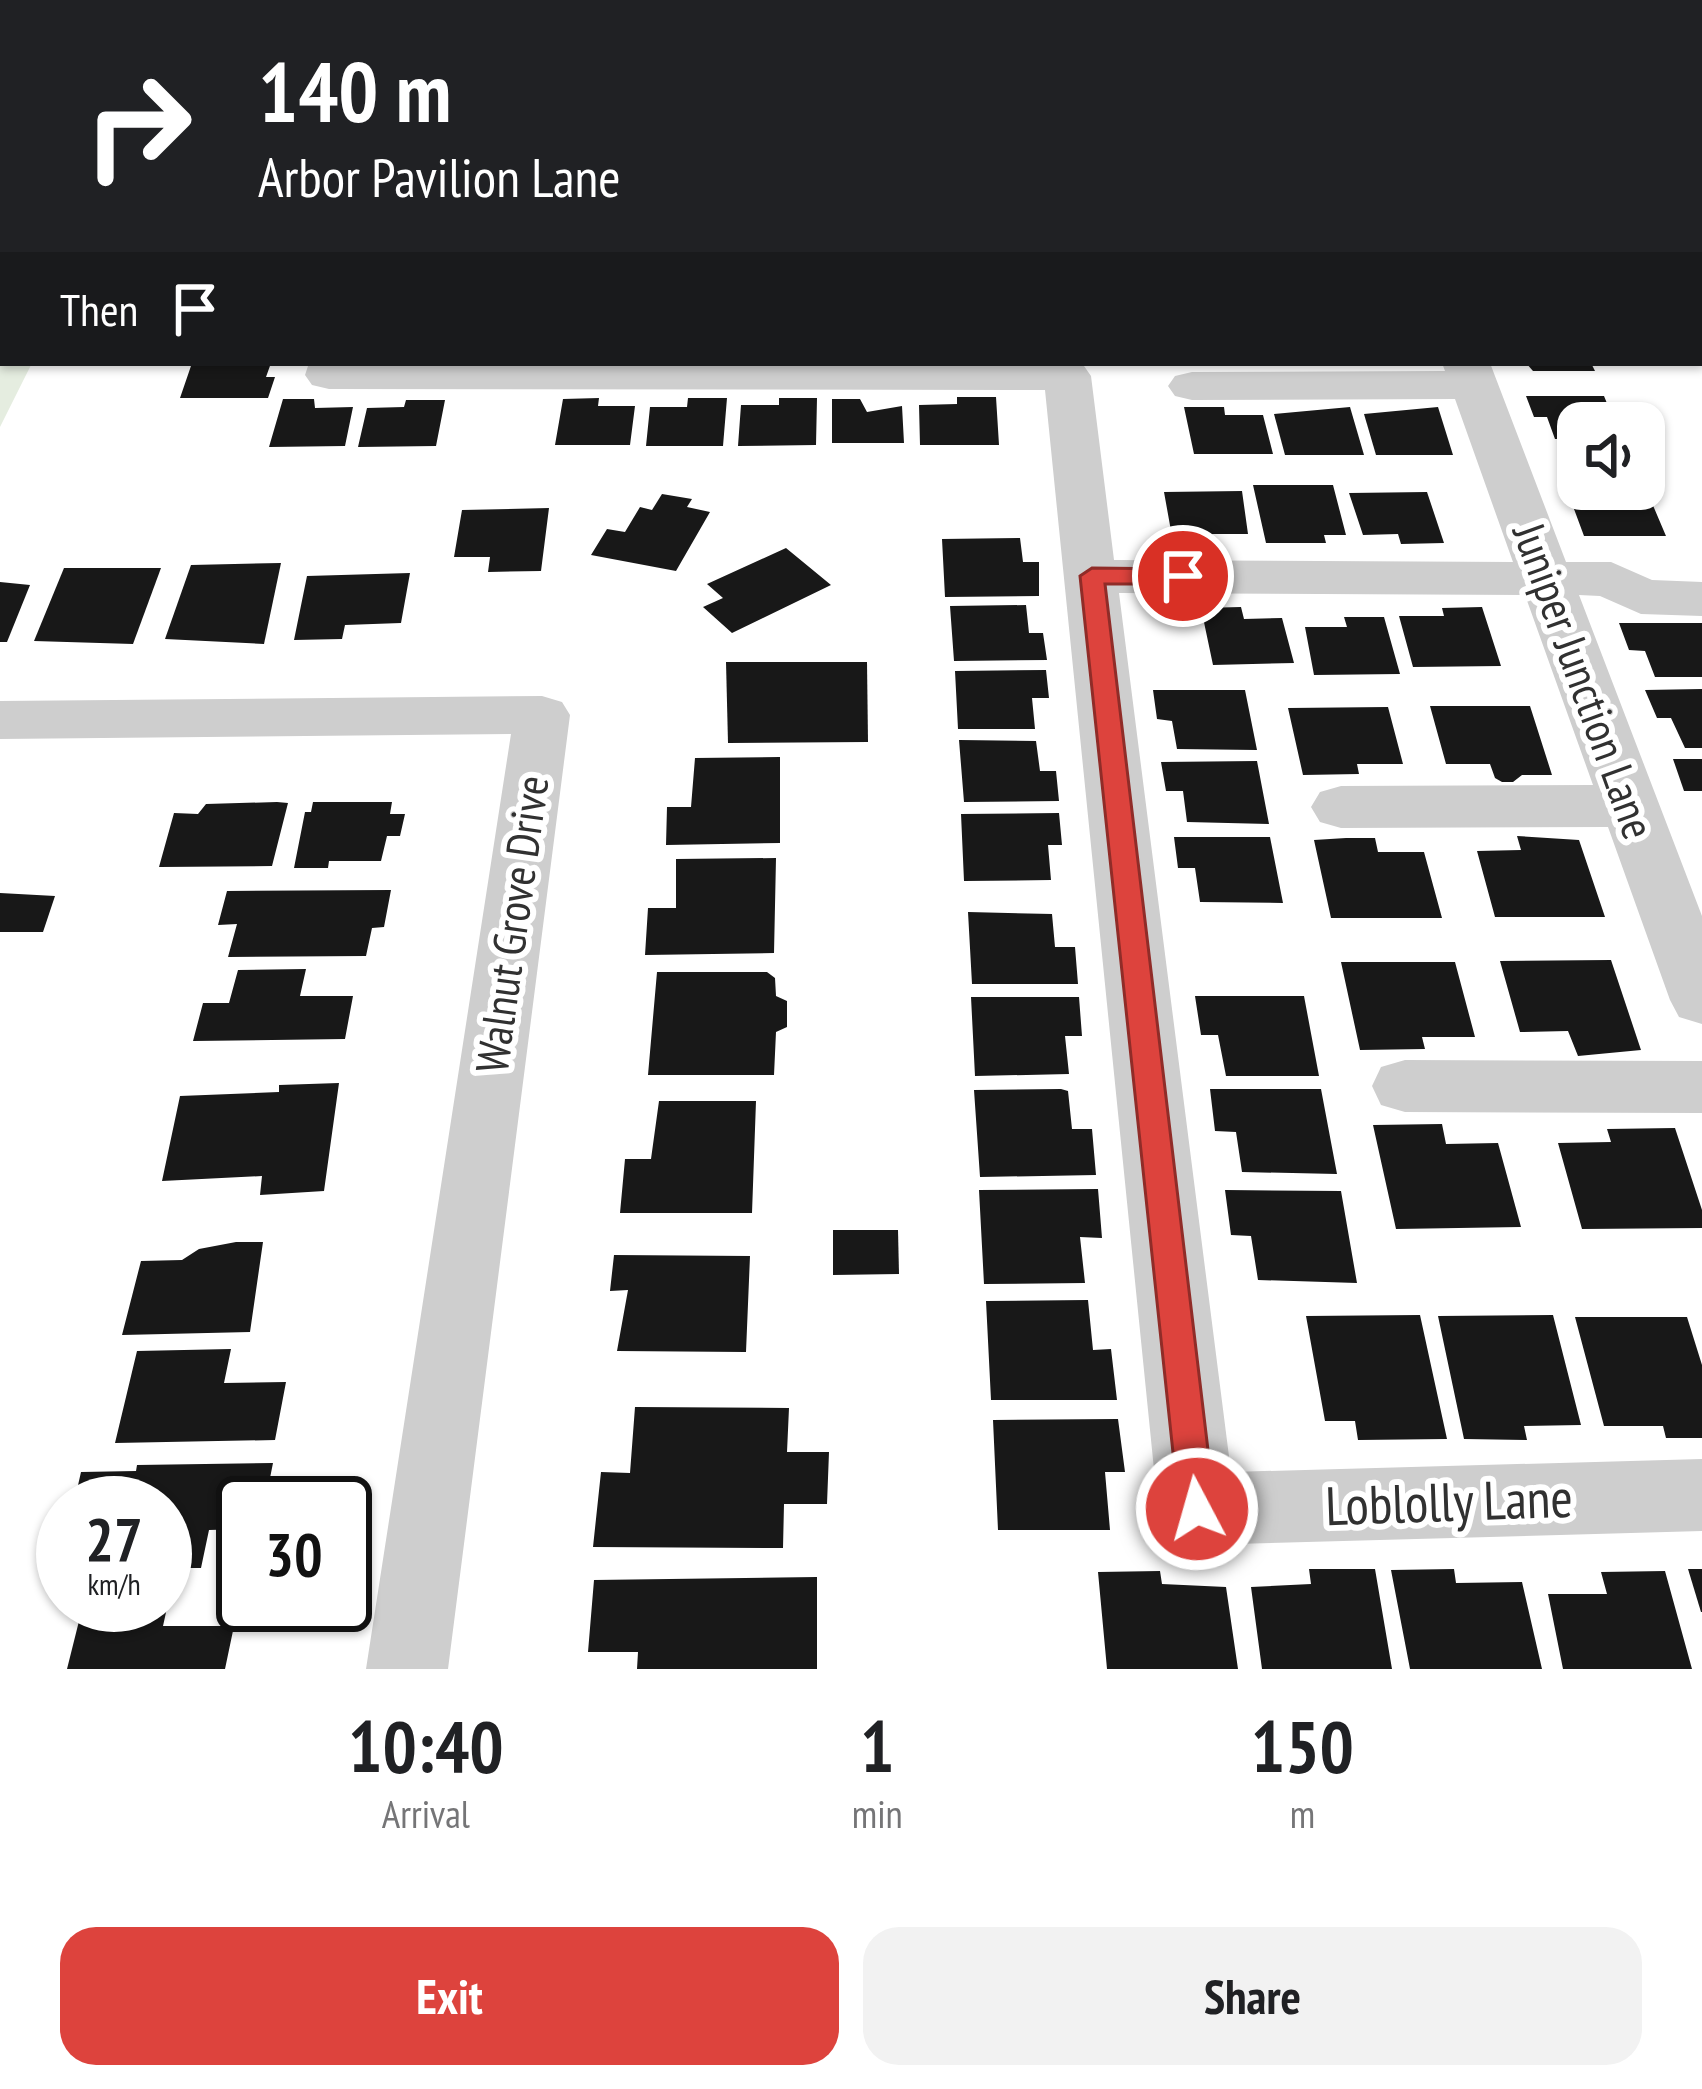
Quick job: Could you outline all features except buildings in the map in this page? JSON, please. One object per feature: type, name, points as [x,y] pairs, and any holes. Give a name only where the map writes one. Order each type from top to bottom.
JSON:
[{"type":"street","points":[[331,369],[1066,376],[1092,576],[1611,578],[1641,597],[1702,599]]},
{"type":"street","points":[[1192,386],[1470,374]]},
{"type":"street","name":"Juniper Junction Lane","points":[[1470,374],[1702,1000]]},
{"type":"street","points":[[1611,578],[1632,563],[1702,562]]},
{"type":"street","name":"Loblolly Lane","points":[[1092,576],[1197,1509],[1702,1495]]},
{"type":"street","name":"Walnut Grove Drive","points":[[0,720],[542,716],[406,1669]]},
{"type":"street","points":[[1341,807],[1630,806]]},
{"type":"street","points":[[1405,1086],[1702,1087]]},
{"type":"shaded area","points":[[0,366],[30,366],[0,427]]},
{"type":"route","points":[[1183,576],[1092,576],[1197,1509]]}]
